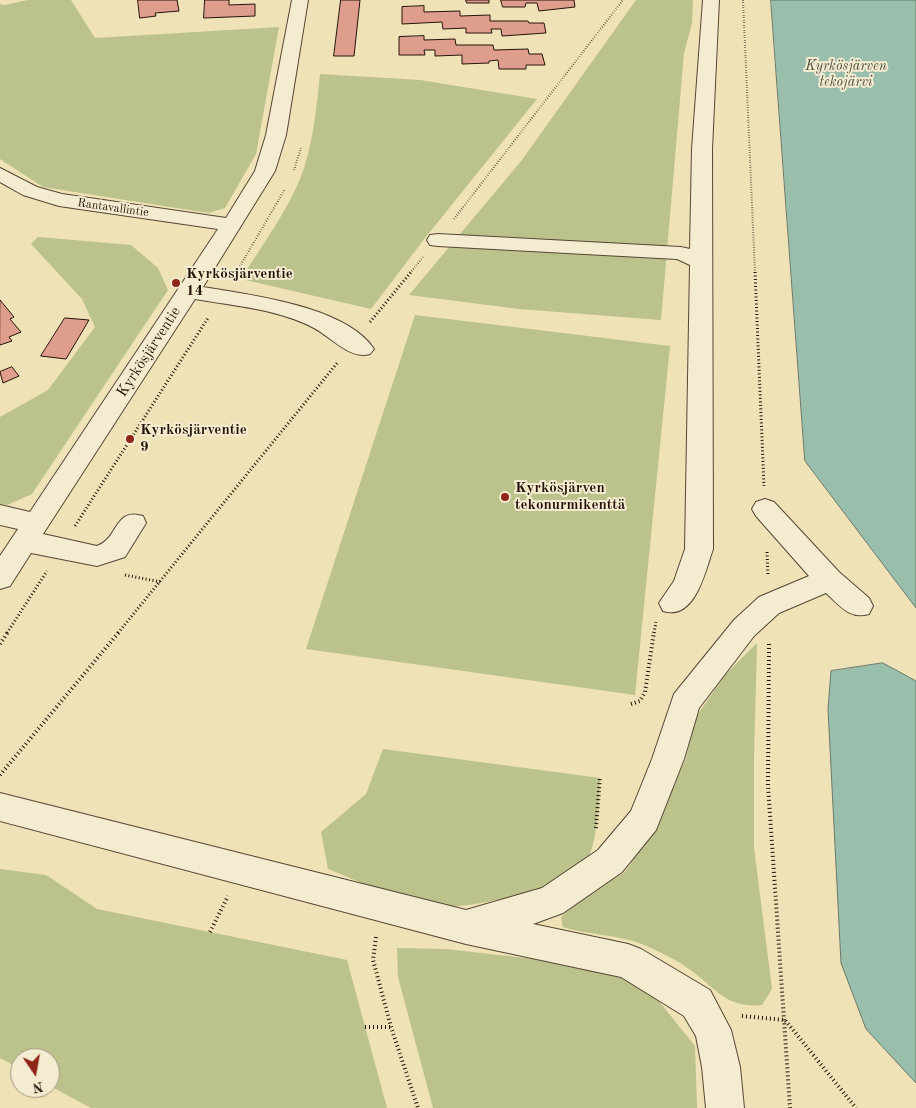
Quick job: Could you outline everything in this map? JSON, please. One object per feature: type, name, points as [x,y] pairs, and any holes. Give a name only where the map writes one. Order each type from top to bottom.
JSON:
[{"type":"street","name":"Kyrkösjärventie","points":[[0,578],[232,225],[264,171],[276,135],[300,0]]},
{"type":"street","points":[[673,603],[686,585],[699,549],[702,149],[711,0]]},
{"type":"street","name":"Rantavallintie","points":[[5,183],[59,200],[232,225]]},
{"type":"street","points":[[438,240],[680,253],[702,262]]},
{"type":"street","points":[[189,291],[229,299],[265,302],[314,317],[358,346]]},
{"type":"street","points":[[765,509],[829,580],[859,606]]},
{"type":"street","points":[[0,516],[31,532],[97,556],[115,550],[133,523]]},
{"type":"street","points":[[466,927],[551,902],[610,861],[644,820],[668,759],[685,703],[744,628],[769,605],[829,580]]},
{"type":"street","points":[[0,807],[161,837],[242,869],[466,927],[628,961],[696,1002],[713,1030],[721,1067],[725,1108]]},
{"type":"path","points":[[0,775],[358,346],[623,0]]},
{"type":"path","points":[[743,0],[769,605],[768,784],[790,1108]]},
{"type":"path","points":[[631,704],[640,701],[645,692],[656,621],[673,603]]},
{"type":"path","points":[[210,932],[242,869]]},
{"type":"path","points":[[380,904],[374,960],[392,1027],[418,1108]]},
{"type":"path","points":[[785,1020],[856,1108]]},
{"type":"path","points":[[365,1027],[392,1027]]},
{"type":"green space","points":[[28,0],[71,0],[95,38],[279,27],[256,154],[225,208],[208,213],[43,187],[0,159],[0,4],[5,5]]},
{"type":"green space","points":[[636,0],[693,0],[692,23],[684,53],[661,320],[519,309],[409,295],[522,160]]},
{"type":"green space","points":[[320,74],[420,80],[537,99],[425,238],[371,309],[241,279],[276,224],[300,179],[313,131]]},
{"type":"green space","points":[[38,237],[131,245],[158,268],[168,290],[32,494],[7,505],[0,504],[0,417],[48,390],[95,327],[82,299],[31,244]]},
{"type":"green space","name":"Kyrkösjärven tekonurmikenttä","points":[[415,315],[670,346],[635,695],[306,649]]},
{"type":"green space","points":[[757,643],[754,848],[772,989],[762,1005],[749,1005],[738,1003],[720,994],[682,964],[649,947],[617,937],[563,927],[561,917],[578,900],[625,872],[656,828],[686,758],[696,717],[725,675]]},
{"type":"green space","points":[[383,749],[600,778],[597,825],[587,860],[582,867],[571,875],[534,890],[490,901],[450,907],[408,900],[328,869],[321,832],[366,794]]},
{"type":"green space","points":[[0,869],[46,875],[97,909],[347,960],[387,1108],[91,1108],[60,1091],[60,1048],[10,1048],[10,1064],[0,1058]]},
{"type":"green space","points":[[397,948],[446,949],[552,961],[645,984],[695,1046],[697,1108],[433,1108],[398,977]]},
{"type":"water","name":"Kyrkösjärven tekojärvi","points":[[771,0],[916,0],[916,608],[805,461]]},
{"type":"water","points":[[883,663],[916,681],[916,1083],[866,1029],[841,963],[828,709],[831,671]]},
{"type":"building","points":[[138,0],[177,0],[179,11],[155,13],[156,16],[140,18]]},
{"type":"building","points":[[205,0],[229,0],[229,5],[255,4],[255,16],[204,18]]},
{"type":"building","points":[[341,0],[360,0],[354,56],[334,56]]},
{"type":"building","points":[[466,0],[489,0],[489,3],[467,3]]},
{"type":"building","points":[[501,0],[574,0],[575,7],[539,11],[537,3],[526,3],[525,7],[503,7]]},
{"type":"building","points":[[424,6],[424,12],[460,11],[460,16],[490,15],[490,21],[544,23],[546,33],[502,36],[501,29],[491,29],[492,33],[466,33],[466,28],[443,29],[442,22],[402,24],[402,7]]},
{"type":"building","points":[[424,36],[424,40],[455,39],[456,45],[493,45],[494,50],[528,49],[529,54],[542,54],[545,65],[526,65],[526,69],[499,69],[498,60],[489,61],[489,63],[462,64],[462,55],[435,56],[435,50],[424,50],[425,55],[399,55],[399,37]]},
{"type":"building","points":[[0,300],[14,317],[10,319],[21,332],[9,337],[12,341],[0,345]]},
{"type":"building","points":[[65,318],[89,320],[66,359],[41,356]]},
{"type":"building","points":[[12,367],[19,376],[3,383],[0,372]]},
{"type":"place","name":"Kyrkösjärventie 14","points":[[176,283]]},
{"type":"place","name":"Kyrkösjärventie 9","points":[[130,439]]},
{"type":"place","name":"Kyrkösjärven tekonurmikenttä","points":[[505,497]]}]
